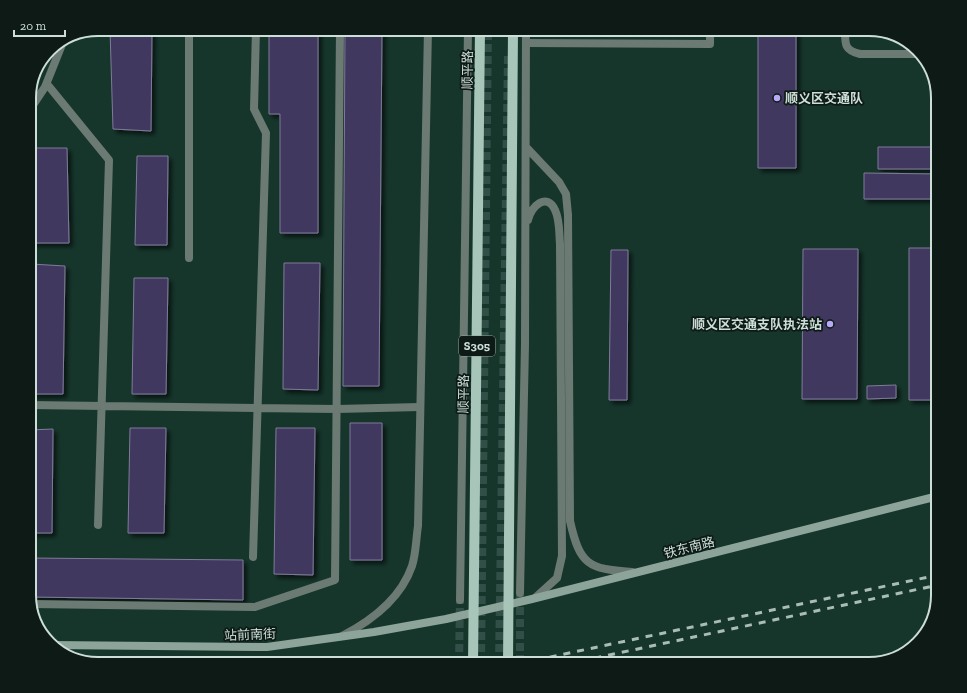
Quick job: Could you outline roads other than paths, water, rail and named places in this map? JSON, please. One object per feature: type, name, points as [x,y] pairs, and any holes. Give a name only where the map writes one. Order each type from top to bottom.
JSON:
[{"type":"main road","name":"顺平路","points":[[473,657],[480,36]]},
{"type":"main road","name":"S305","points":[[508,657],[513,36]]},
{"type":"main road","name":"铁东南路","points":[[446,619],[635,573],[931,498]]},
{"type":"main road","name":"站前南街","points":[[62,645],[267,647],[341,637],[446,619]]},
{"type":"street","points":[[189,36],[189,258]]},
{"type":"street","points":[[253,557],[266,133],[254,109],[256,36]]},
{"type":"street","points":[[37,604],[254,607],[335,580],[340,36]]},
{"type":"street","points":[[341,637],[362,626],[381,610],[400,590],[412,566],[418,526],[428,36]]},
{"type":"street","points":[[460,600],[468,36]]},
{"type":"street","points":[[520,593],[526,36]]},
{"type":"street","points":[[526,43],[710,44],[710,36]]},
{"type":"street","points":[[845,36],[846,46],[850,52],[860,54],[913,54]]},
{"type":"street","points":[[36,100],[47,84],[62,48]]},
{"type":"street","points":[[47,84],[109,160],[98,525]]},
{"type":"street","points":[[526,147],[559,182],[566,194],[568,215],[570,521],[575,542],[582,557],[594,567],[606,571],[635,573]]},
{"type":"street","points":[[525,230],[529,212],[534,205],[539,202],[548,203],[554,207],[557,215],[560,244],[562,556],[557,578],[536,597]]},
{"type":"street","points":[[36,406],[337,409],[420,407]]},
{"type":"tunnel","points":[[481,657],[488,36]]},
{"type":"tunnel","points":[[499,657],[508,55]]},
{"type":"tunnel","points":[[520,595],[520,657]]},
{"type":"tunnel","points":[[459,657],[460,600]]},
{"type":"railway","points":[[550,657],[931,576]]},
{"type":"railway","points":[[600,657],[931,586]]},
{"type":"place","name":"顺义区交通队","points":[[777,98]]},
{"type":"place","name":"顺义区交通支队执法站","points":[[830,324]]}]
